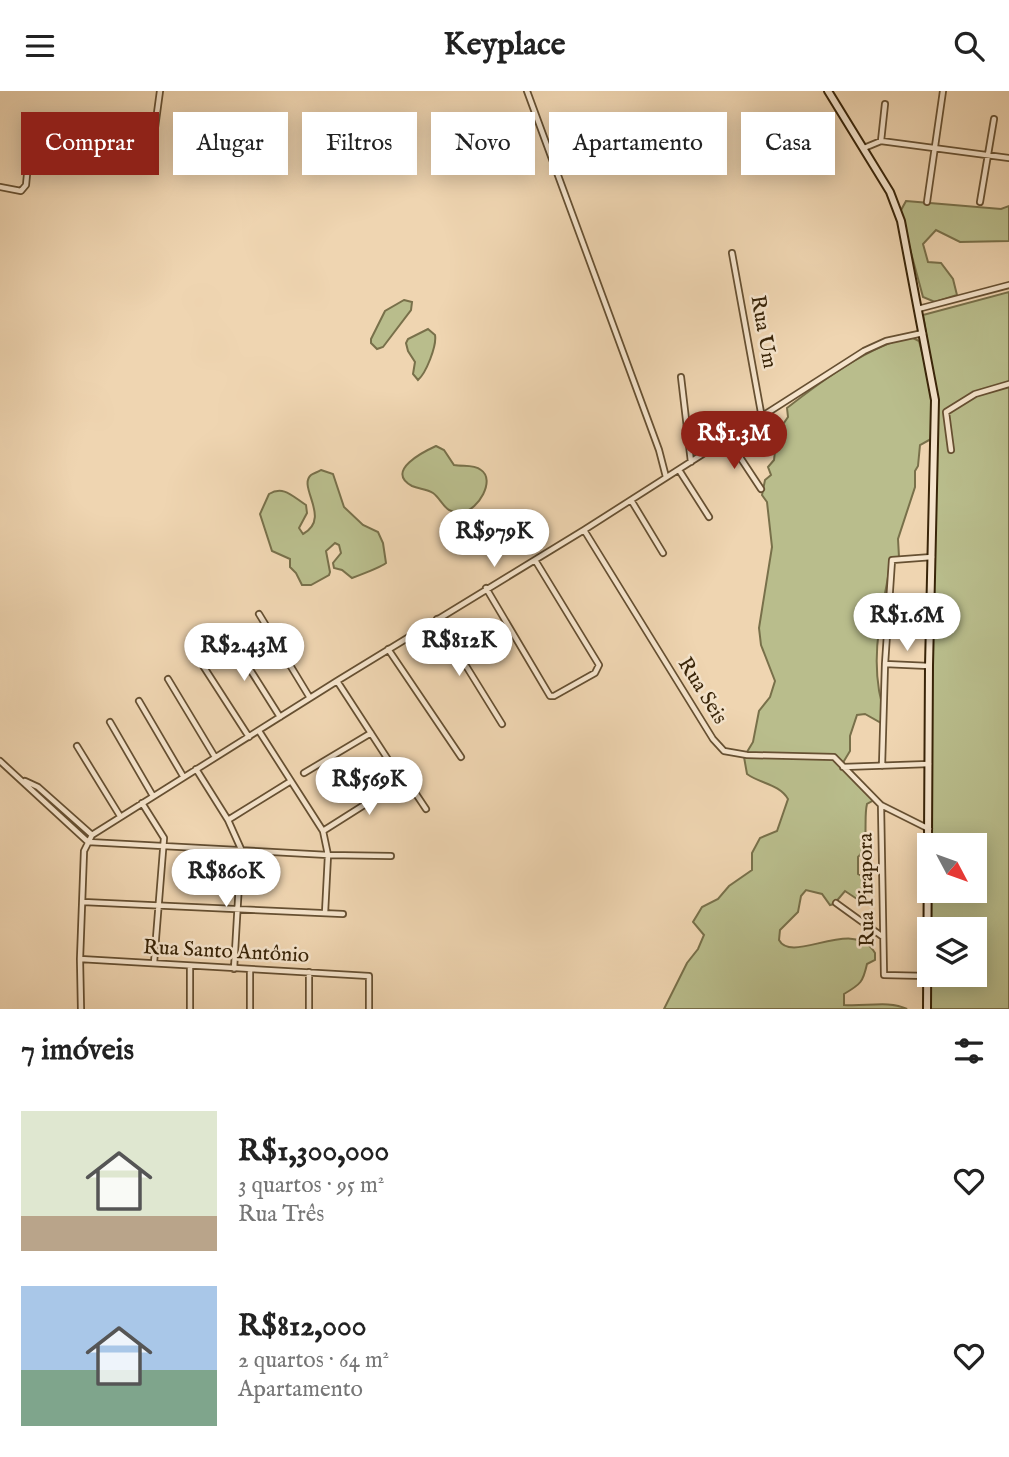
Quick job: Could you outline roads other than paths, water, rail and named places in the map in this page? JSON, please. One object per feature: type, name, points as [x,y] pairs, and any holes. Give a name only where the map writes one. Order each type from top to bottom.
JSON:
[{"type":"street","points":[[0,187],[24,190],[29,153],[35,147],[115,157],[142,153],[154,135],[160,91]]},
{"type":"street","points":[[527,91],[659,450],[666,477]]},
{"type":"street","points":[[828,91],[890,193],[901,221],[935,400],[929,666],[928,917]]},
{"type":"street","points":[[927,202],[943,91]]},
{"type":"street","points":[[881,141],[885,104]]},
{"type":"street","points":[[980,202],[994,119]]},
{"type":"street","points":[[864,148],[881,141],[1007,157]]},
{"type":"street","name":"Rua Um","points":[[732,253],[762,418]]},
{"type":"street","points":[[918,309],[1009,285]]},
{"type":"street","points":[[81,1009],[84,851],[92,835],[486,588],[584,530],[864,351],[886,341],[923,333]]},
{"type":"street","points":[[681,377],[691,462]]},
{"type":"street","points":[[951,450],[946,412],[975,394],[1009,384]]},
{"type":"street","points":[[727,439],[761,489]]},
{"type":"street","points":[[679,470],[709,517]]},
{"type":"street","points":[[631,500],[663,553]]},
{"type":"street","name":"Rua Seis","points":[[584,530],[713,739],[724,751],[747,755],[834,757],[881,805],[929,829]]},
{"type":"street","points":[[882,766],[892,559],[932,557]]},
{"type":"street","points":[[486,588],[550,696],[595,673],[599,665],[535,560]]},
{"type":"street","points":[[259,614],[310,698]]},
{"type":"street","points":[[437,619],[502,724]]},
{"type":"street","points":[[229,636],[280,717]]},
{"type":"street","points":[[388,649],[461,757]]},
{"type":"street","points":[[198,658],[249,737]]},
{"type":"street","points":[[885,664],[929,666]]},
{"type":"street","points":[[168,679],[215,757]]},
{"type":"street","points":[[337,681],[402,781]]},
{"type":"street","points":[[139,701],[183,776]]},
{"type":"street","points":[[110,722],[153,796]]},
{"type":"street","points":[[259,731],[323,831],[328,855],[325,913]]},
{"type":"street","points":[[304,773],[370,733]]},
{"type":"street","points":[[77,746],[120,816]]},
{"type":"street","points":[[0,761],[88,842],[391,856]]},
{"type":"street","points":[[844,767],[930,764]]},
{"type":"street","points":[[196,769],[228,820],[241,849],[234,969]]},
{"type":"street","points":[[24,781],[38,787],[92,835]]},
{"type":"street","points":[[228,820],[291,781]]},
{"type":"street","points":[[323,831],[402,781],[408,782],[426,809]]},
{"type":"street","points":[[142,803],[164,838],[154,963]]},
{"type":"street","name":"Rua Pirapora","points":[[881,805],[884,975],[917,976]]},
{"type":"street","points":[[83,902],[343,914]]},
{"type":"street","points":[[836,903],[884,938]]},
{"type":"street","name":"Rua Santo Antônio","points":[[80,959],[369,976],[369,1009]]},
{"type":"street","points":[[190,966],[190,1009]]},
{"type":"street","points":[[250,970],[250,1009]]},
{"type":"street","points":[[309,972],[309,1009]]},
{"type":"street","points":[[927,987],[927,1009]]}]
